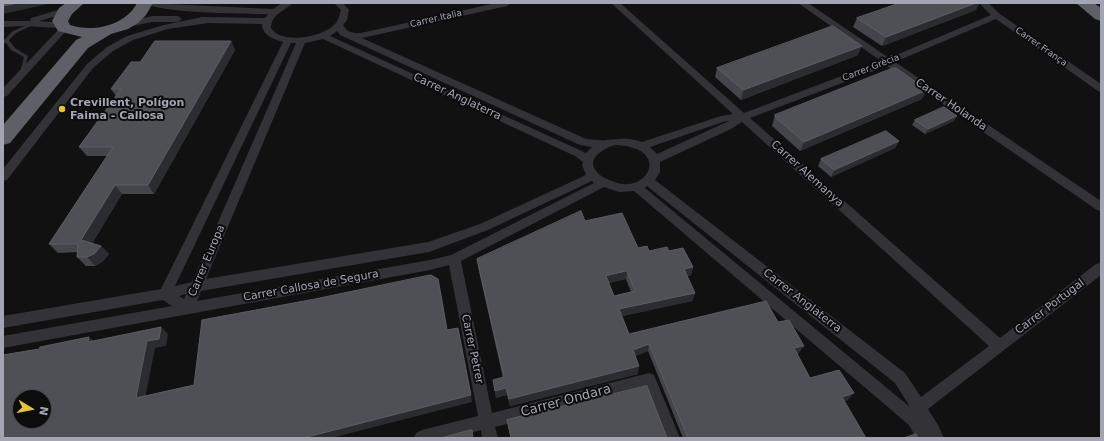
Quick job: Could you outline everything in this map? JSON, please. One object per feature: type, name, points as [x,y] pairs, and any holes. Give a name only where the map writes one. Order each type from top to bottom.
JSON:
[{"type":"highway","points":[[3,138],[82,44],[134,18],[143,10],[145,3]]},
{"type":"highway","points":[[1084,3],[1101,16]]},
{"type":"highway","points":[[1095,3],[1101,8]]},
{"type":"highway","points":[[67,16],[91,33],[113,28]]},
{"type":"highway","points":[[3,119],[54,61],[66,43],[67,16]]},
{"type":"street","points":[[150,3],[179,8],[273,12]]},
{"type":"street","points":[[192,3],[231,11]]},
{"type":"street","points":[[289,3],[273,12],[267,21],[267,30],[271,34],[288,40],[301,41],[324,36],[339,26],[345,18],[345,10],[338,3]]},
{"type":"street","name":"Carrer Italia","points":[[350,36],[362,36],[506,3]]},
{"type":"street","name":"Carrer Alemanya","points":[[615,3],[999,346]]},
{"type":"street","name":"Carrer Holanda","points":[[802,3],[1101,207]]},
{"type":"street","name":"Carrer França","points":[[983,3],[997,16],[1101,89]]},
{"type":"street","points":[[1090,3],[1097,8],[1101,16]]},
{"type":"street","points":[[22,23],[67,16]]},
{"type":"street","points":[[3,24],[35,23],[67,16]]},
{"type":"street","points":[[3,94],[22,73],[67,16]]},
{"type":"street","name":"Carrer Grècia","points":[[654,160],[728,127],[743,117],[888,62],[997,16]]},
{"type":"street","points":[[113,28],[152,19],[267,21]]},
{"type":"street","points":[[3,177],[90,66],[110,49],[130,38],[167,27],[209,20]]},
{"type":"street","name":"Carrer Anglaterra","points":[[339,26],[343,33],[584,142],[603,144]]},
{"type":"street","name":"Carrer Italia","points":[[378,49],[372,42],[375,37],[389,30]]},
{"type":"street","name":"Carrer Anglaterra","points":[[324,36],[579,153],[588,160]]},
{"type":"street","name":"Carrer Europa","points":[[288,40],[165,294],[187,308],[301,41]]},
{"type":"street","name":"Carrer Grècia","points":[[642,146],[725,118],[743,117]]},
{"type":"street","points":[[619,141],[634,143],[642,146],[648,151],[654,160],[656,168],[653,175],[643,184],[620,188],[598,180],[589,169],[588,160],[591,153],[603,144],[619,141]]},
{"type":"street","name":"Carrer Callosa de Segura","points":[[3,322],[165,294],[197,286],[429,247],[484,227],[598,180]]},
{"type":"street","name":"Carrer Callosa de Segura","points":[[3,342],[430,265],[454,259],[598,180]]},
{"type":"street","points":[[643,184],[914,420],[925,438]]},
{"type":"street","name":"Carrer Anglaterra","points":[[643,184],[900,378],[933,430],[936,438]]},
{"type":"street","name":"Carrer Petrer","points":[[454,259],[490,438]]},
{"type":"street","name":"Carrer Portugal","points":[[918,407],[930,400],[1101,268]]},
{"type":"street","name":"Carrer Ondara","points":[[422,438],[649,380],[672,438]]},
{"type":"lane","points":[[22,73],[26,56],[13,49],[5,42],[10,36],[20,29],[35,23]]},
{"type":"building","points":[[3,3],[18,3],[3,6]]},
{"type":"building","points":[[900,3],[976,3],[886,37],[857,18]]},
{"type":"building","points":[[833,26],[862,46],[743,90],[717,68]]},
{"type":"building","points":[[155,41],[231,41],[148,185],[115,185],[81,240],[101,246],[94,254],[87,257],[77,257],[78,244],[49,244],[113,147],[79,147],[121,89],[111,89],[131,62],[140,62]]},
{"type":"building","points":[[896,68],[927,90],[804,142],[775,117],[775,115]]},
{"type":"building","points":[[944,107],[957,116],[928,129],[915,120]]},
{"type":"building","points":[[886,131],[899,141],[834,170],[821,159]]},
{"type":"building","points":[[581,211],[585,221],[622,213],[638,248],[647,246],[649,251],[667,247],[669,251],[683,248],[693,267],[684,269],[695,293],[619,309],[629,334],[766,301],[778,322],[789,320],[804,346],[794,348],[810,378],[839,370],[854,393],[842,397],[866,438],[688,438],[649,344],[633,350],[639,366],[509,399],[506,388],[495,391],[493,380],[504,377],[477,259]],"holes":[[[627,271],[635,291],[614,296],[606,276]]]},
{"type":"building","points":[[431,275],[438,279],[447,330],[458,328],[471,395],[303,438],[3,438],[3,355],[39,349],[40,347],[89,337],[88,342],[161,327],[159,339],[147,341],[136,398],[194,385],[202,320]]},
{"type":"building","points":[[647,386],[667,438],[511,438],[507,420]]},
{"type":"building","points":[[472,430],[473,438],[441,438]]},
{"type":"building","points":[[916,434],[918,438],[904,438]]},
{"type":"place","name":"Crevillent, Polígon Faima - Callosa","points":[[62,109]]}]
